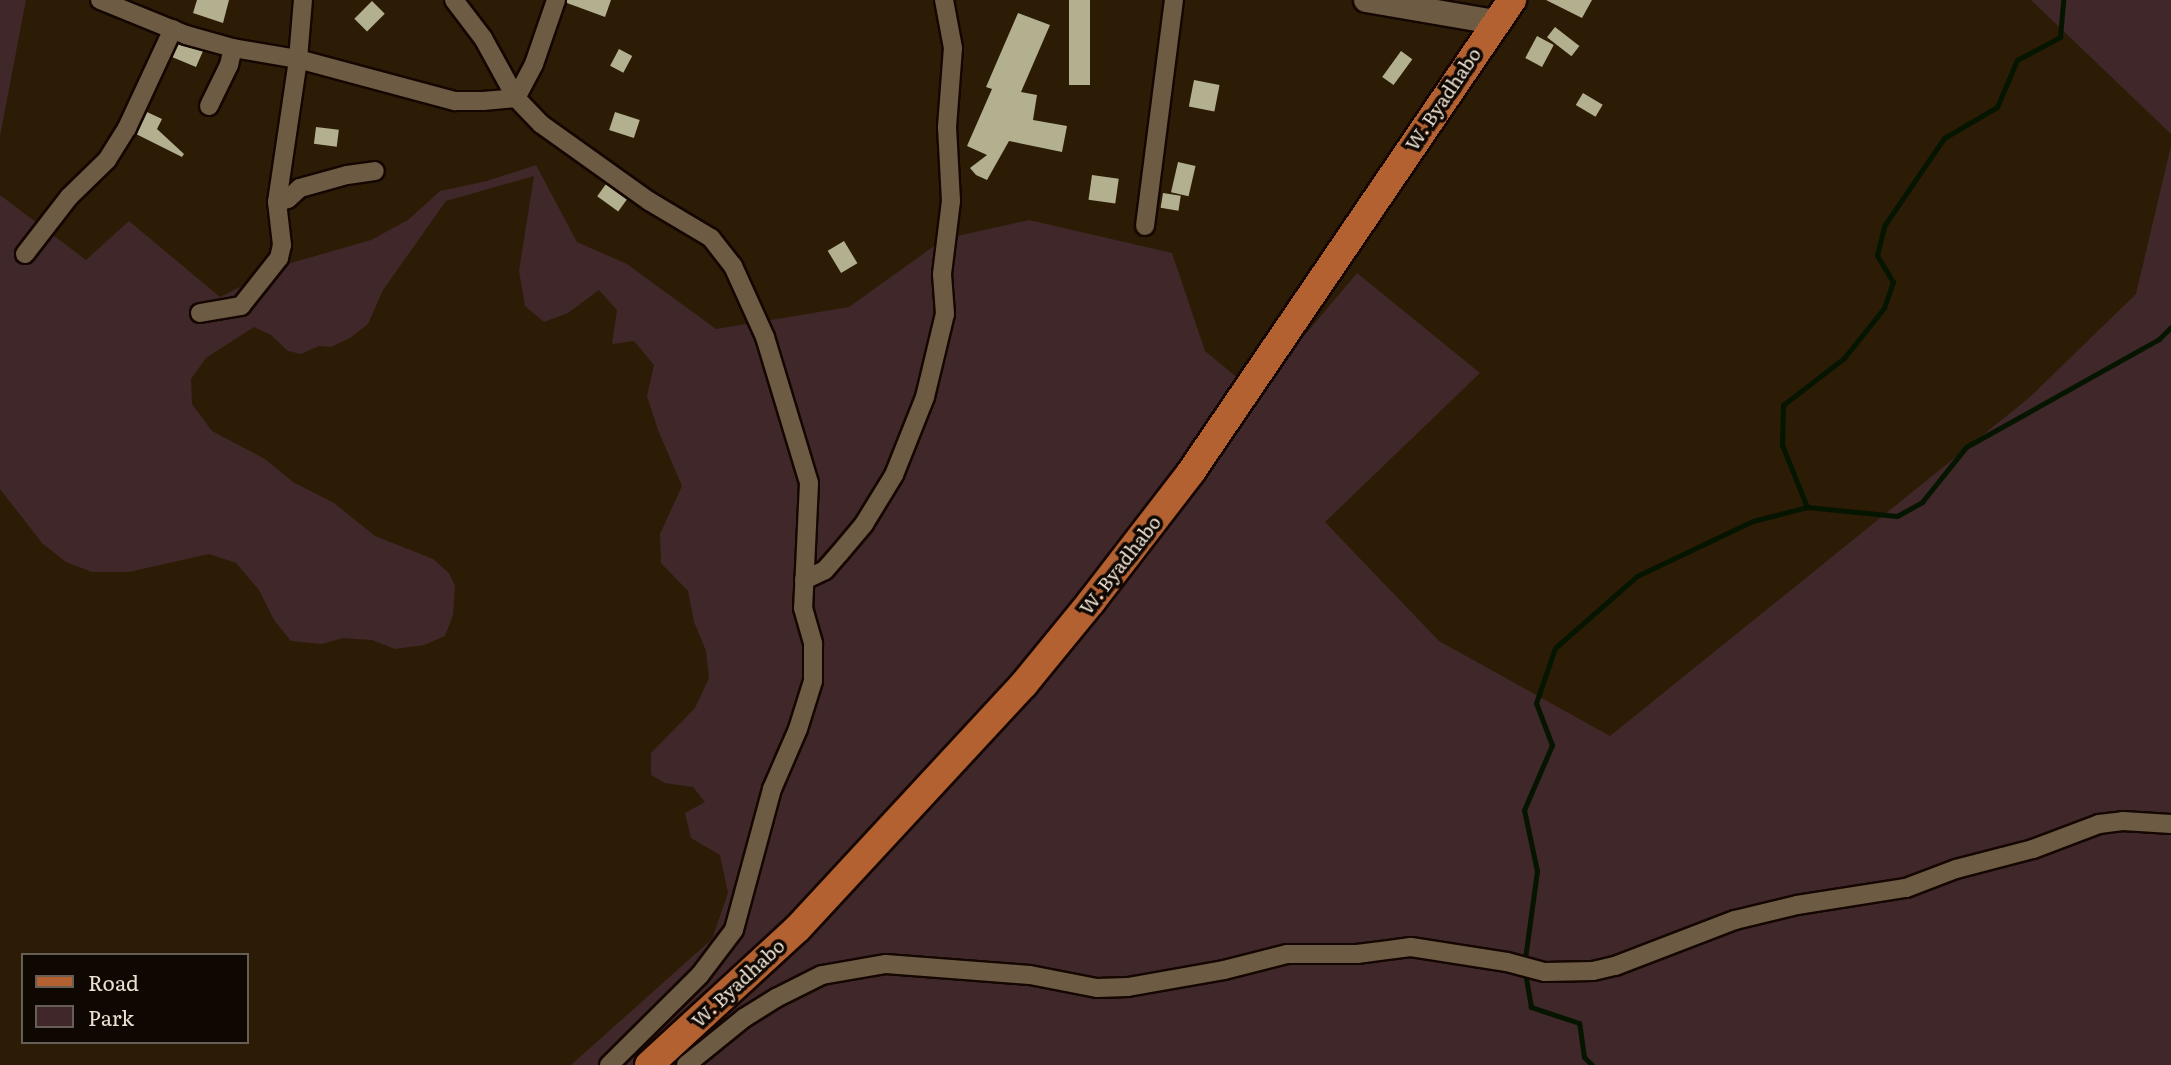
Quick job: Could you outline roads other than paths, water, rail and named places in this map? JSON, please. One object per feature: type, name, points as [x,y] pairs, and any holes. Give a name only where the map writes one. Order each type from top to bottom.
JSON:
[{"type":"main road","name":"W. Byadhabo","points":[[649,1065],[807,918],[1015,695],[1091,602],[1191,472],[1504,11]]},
{"type":"street","points":[[100,0],[173,29],[233,48],[298,59],[455,101],[516,98]]},
{"type":"street","points":[[200,313],[241,306],[278,258],[282,245],[277,202],[298,59],[303,0]]},
{"type":"street","points":[[454,0],[483,38],[516,98],[541,124],[589,159],[711,238],[733,266],[765,337],[809,483],[803,608],[813,644],[813,681],[798,729],[772,789],[734,930],[700,975],[609,1065]]},
{"type":"street","points":[[516,98],[534,64],[556,0]]},
{"type":"street","points":[[804,580],[825,570],[864,524],[894,475],[925,397],[945,314],[942,274],[951,201],[947,127],[953,48],[944,0]]},
{"type":"street","points":[[1145,226],[1174,0]]},
{"type":"street","points":[[1366,0],[1504,11]]},
{"type":"street","points":[[25,254],[69,197],[107,160],[127,128],[173,29]]},
{"type":"street","points":[[209,106],[229,65],[233,48]]},
{"type":"street","points":[[277,202],[288,199],[300,188],[346,175],[375,171]]},
{"type":"street","points":[[686,1065],[744,1018],[776,998],[822,975],[866,967],[912,964],[1030,975],[1097,988],[1128,988],[1224,970],[1287,954],[1357,954],[1411,947],[1442,954],[1507,962],[1545,972],[1593,971],[1615,966],[1735,920],[1797,905],[1906,888],[1956,869],[2033,849],[2099,824],[2123,821],[2171,824]]},
{"type":"waterway","points":[[1807,507],[1782,445],[1783,405],[1844,358],[1884,308],[1893,282],[1877,255],[1884,226],[1944,138],[1997,107],[2017,60],[2060,37],[2063,0]]},
{"type":"waterway","points":[[1592,1065],[1584,1057],[1579,1023],[1531,1007],[1524,966],[1537,871],[1524,810],[1552,745],[1536,703],[1555,648],[1637,576],[1753,521],[1807,507],[1897,516],[1922,502],[1966,447],[2159,339],[2171,327]]}]
